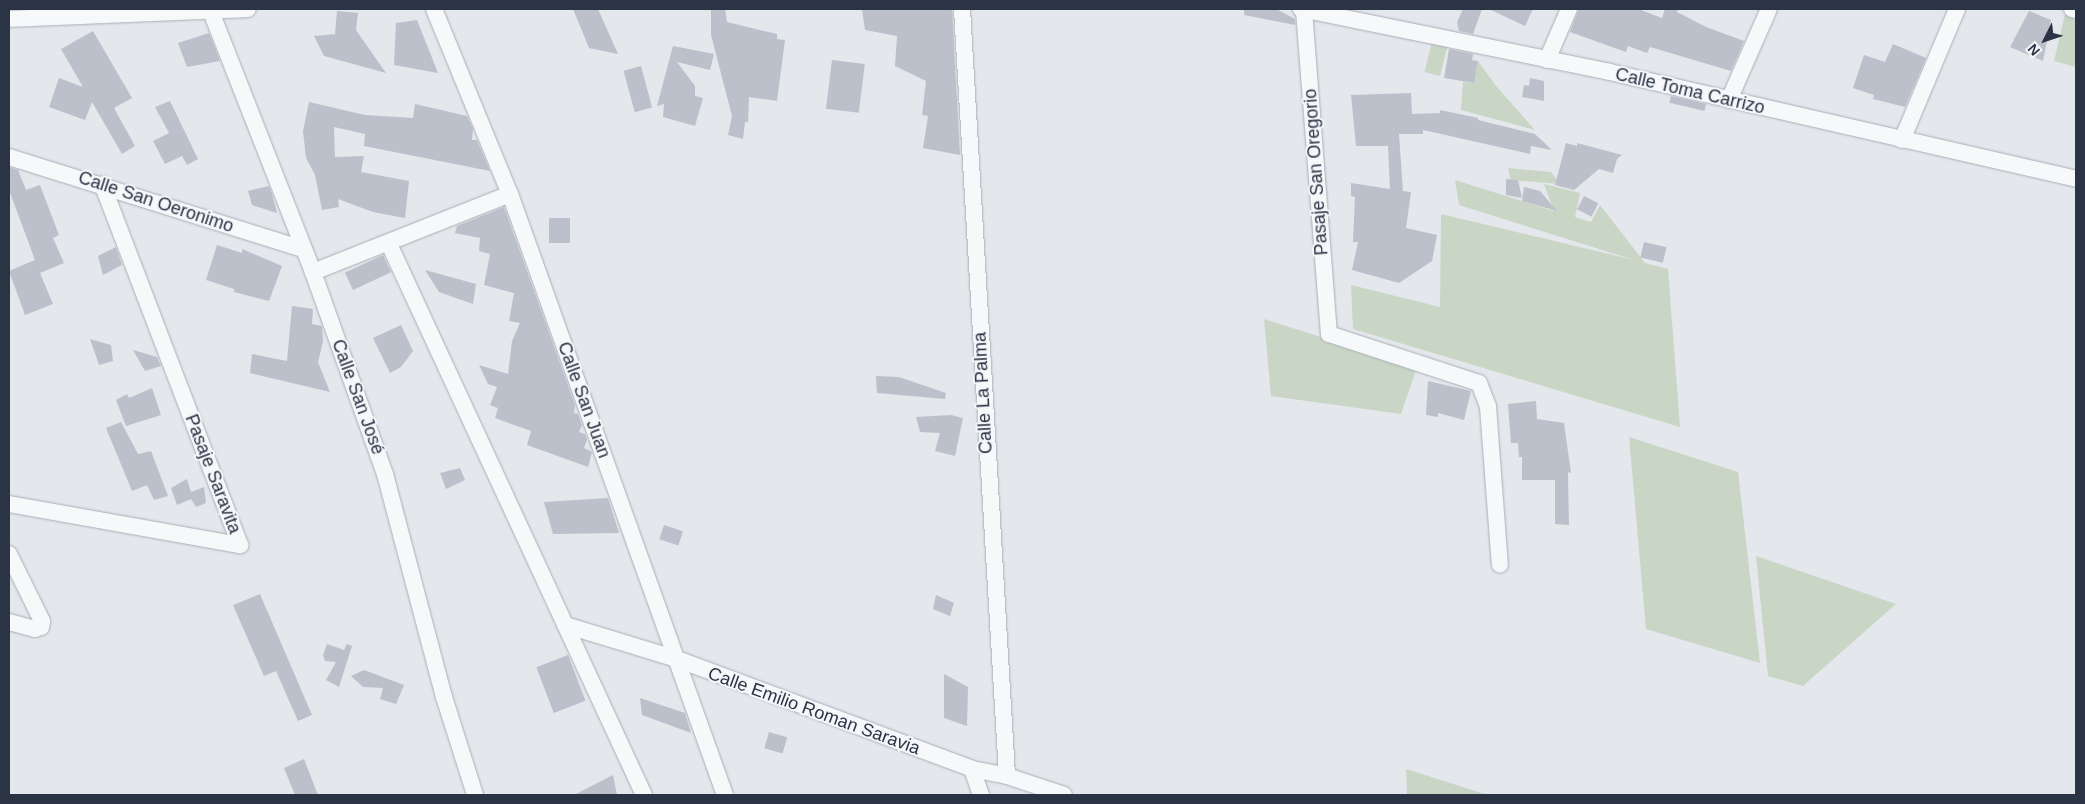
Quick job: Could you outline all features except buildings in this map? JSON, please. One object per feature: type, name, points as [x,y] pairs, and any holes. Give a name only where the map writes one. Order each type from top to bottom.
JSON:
[{"type":"street","points":[[9,19],[248,9]]},
{"type":"street","name":"Calle San Juan","points":[[434,9],[510,194],[725,795]]},
{"type":"street","name":"Calle La Palma","points":[[962,9],[1007,776]]},
{"type":"street","name":"Calle Toma Carrizo","points":[[1303,9],[1729,100],[2076,179]]},
{"type":"street","name":"Pasaje San Oregorio","points":[[1303,9],[1328,334],[1479,383],[1488,407],[1500,565]]},
{"type":"street","points":[[1547,60],[1569,9]]},
{"type":"street","points":[[1729,100],[1769,9]]},
{"type":"street","points":[[1902,140],[1957,9]]},
{"type":"street","points":[[2072,9],[2076,10]]},
{"type":"street","name":"Calle San José","points":[[211,10],[302,249],[313,272],[386,474],[444,697],[475,795]]},
{"type":"street","name":"Calle San Oeronimo","points":[[9,157],[102,184],[302,249]]},
{"type":"street","name":"Pasaje Saravita","points":[[9,504],[240,545],[102,184]]},
{"type":"street","points":[[313,272],[389,244],[510,194]]},
{"type":"street","points":[[389,244],[644,795]]},
{"type":"street","points":[[9,554],[42,620],[41,627],[35,629],[9,622]]},
{"type":"street","name":"Calle Emilio Roman Saravia","points":[[565,625],[677,660],[972,769],[1007,776],[1064,795]]},
{"type":"street","points":[[972,769],[981,795]]},
{"type":"green space","points":[[2066,10],[2076,12],[2076,67],[2054,61]]},
{"type":"green space","points":[[1432,42],[1448,46],[1440,76],[1425,72]]},
{"type":"green space","points":[[1478,61],[1496,86],[1535,130],[1461,110],[1463,82],[1474,83]]},
{"type":"green space","points":[[1508,168],[1551,172],[1560,184],[1511,180]]},
{"type":"green space","points":[[1455,180],[1554,211],[1544,184],[1580,193],[1575,217],[1591,222],[1600,205],[1645,263],[1668,269],[1680,427],[1353,329],[1351,285],[1440,307],[1441,214],[1634,260],[1459,205]]},
{"type":"green space","points":[[1264,319],[1417,367],[1401,414],[1271,396]]},
{"type":"green space","points":[[1629,437],[1738,472],[1760,663],[1646,629]]},
{"type":"green space","points":[[1756,556],[1896,604],[1803,686],[1768,676]]},
{"type":"green space","points":[[1406,769],[1488,795],[1407,795]]}]
